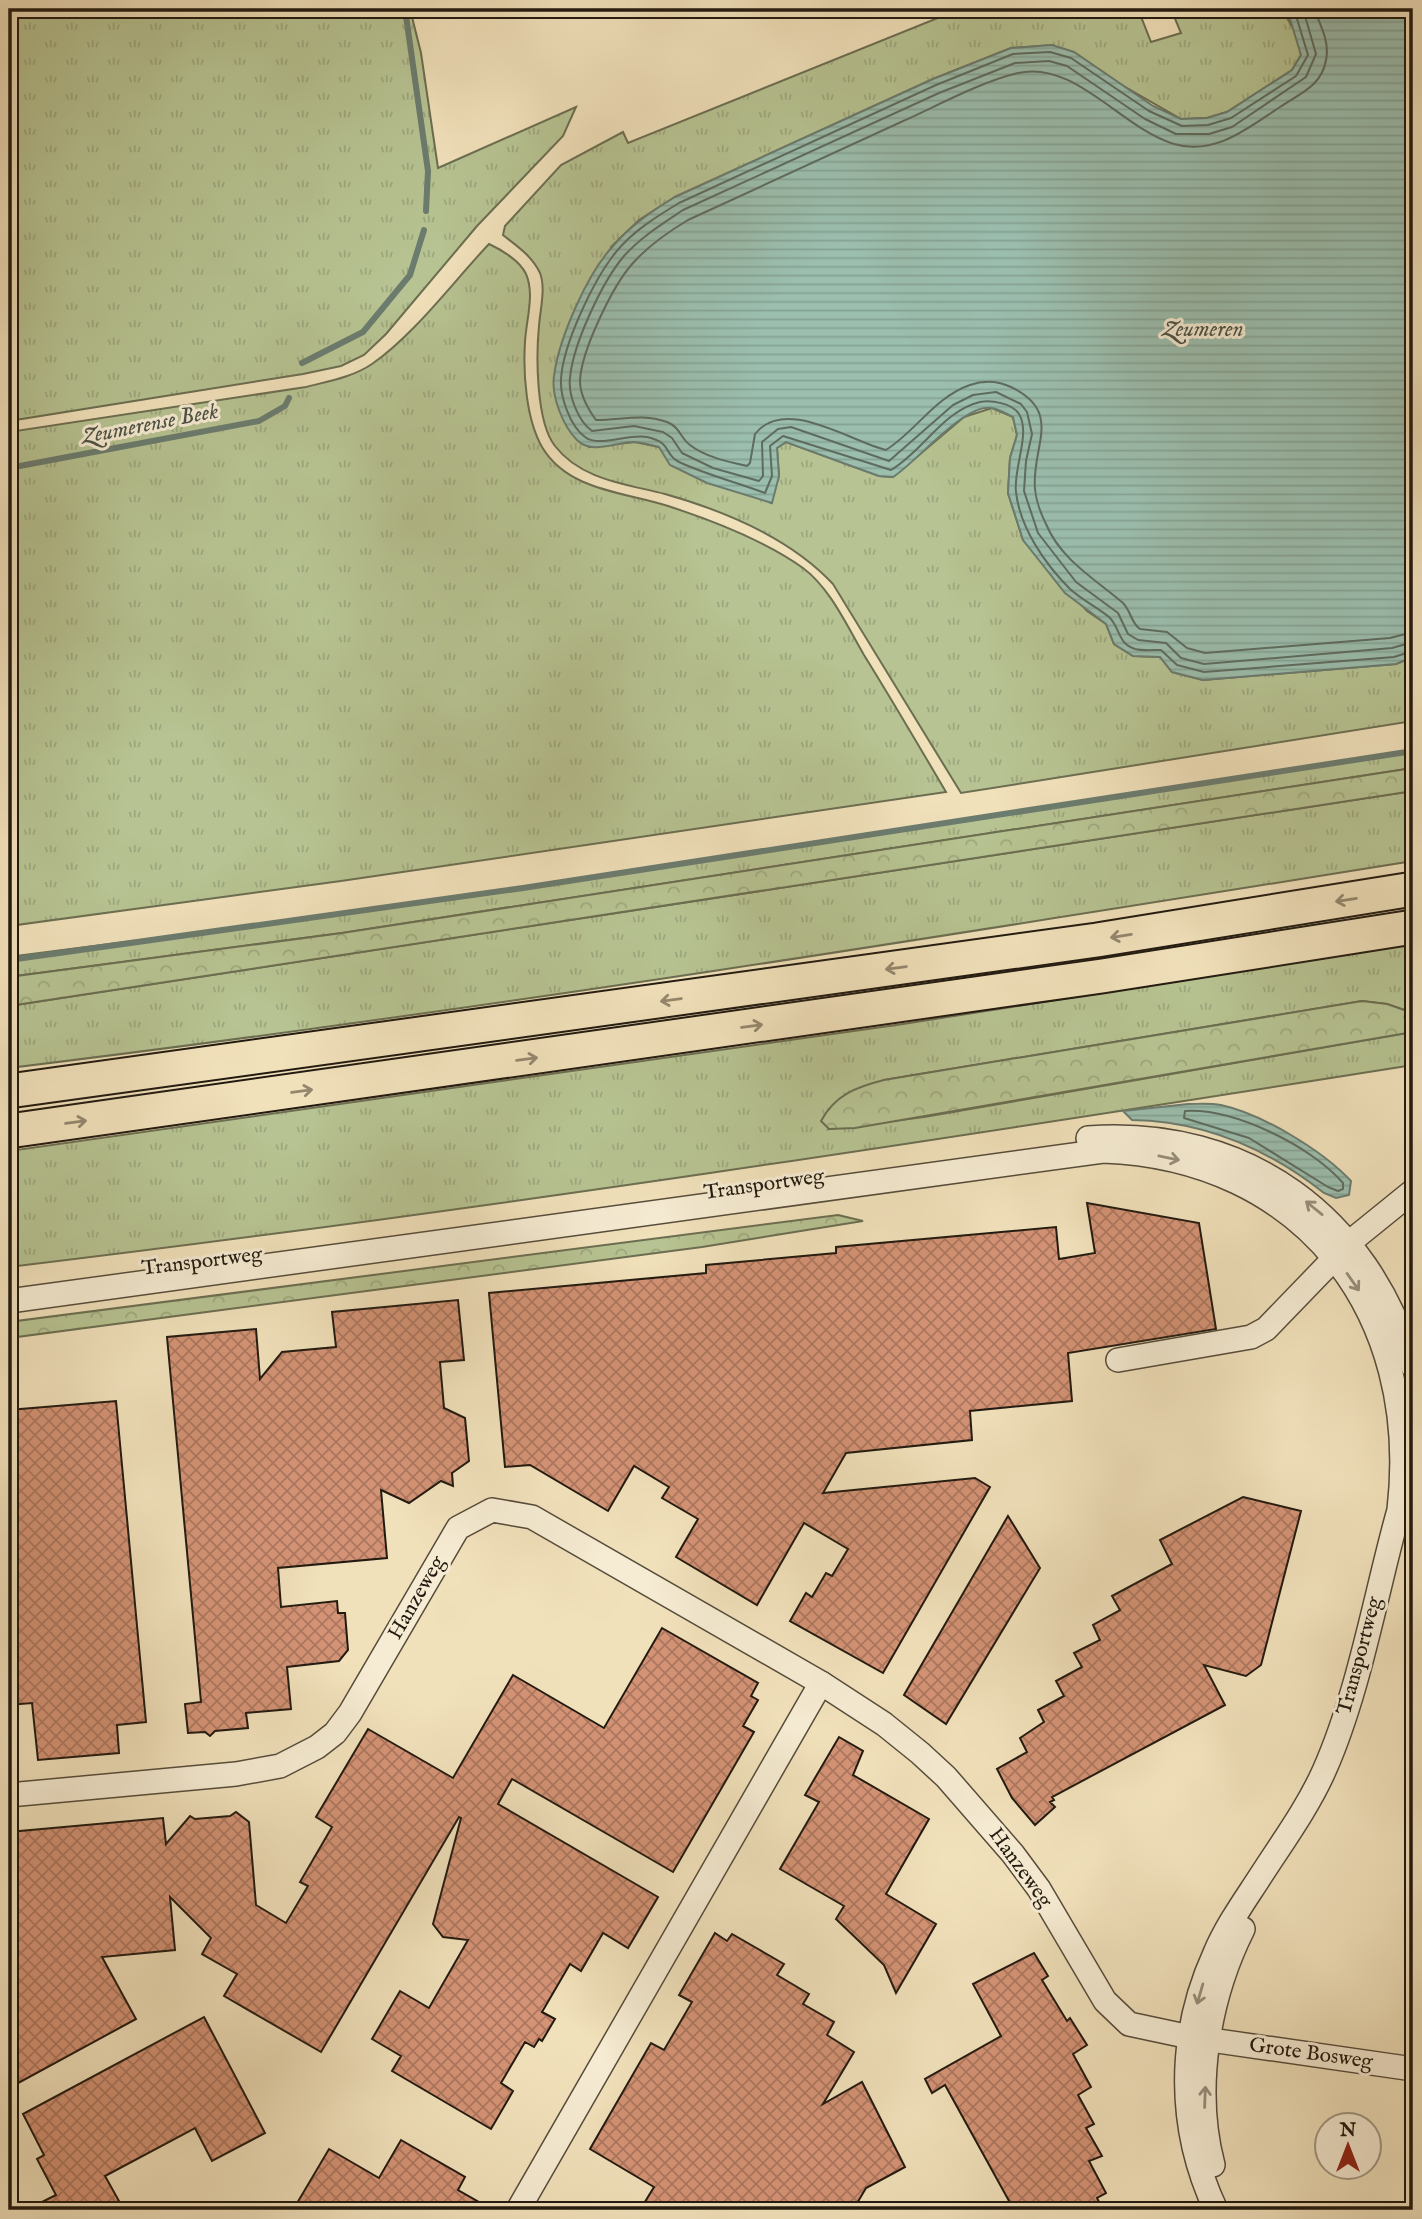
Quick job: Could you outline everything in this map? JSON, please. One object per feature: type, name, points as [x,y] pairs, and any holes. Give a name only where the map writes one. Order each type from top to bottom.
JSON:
[{"type":"highway","points":[[9,1091],[1097,940],[1413,889]]},
{"type":"highway","points":[[9,1131],[1060,982],[1413,927]]},
{"type":"street","name":"Transportweg","points":[[9,1286],[1120,1136],[1189,1143],[1240,1161],[1296,1193],[1321,1212],[1343,1250],[1378,1323],[1396,1376],[1405,1450],[1399,1510],[1333,1750],[1302,1812],[1215,1952],[1200,2038]]},
{"type":"street","name":"Transportweg","points":[[9,1301],[1102,1151],[1170,1158],[1240,1183],[1343,1250],[1385,1295],[1413,1367]]},
{"type":"street","points":[[1118,1360],[1251,1337],[1279,1318],[1343,1250],[1413,1191]]},
{"type":"street","name":"Transportweg","points":[[1200,2038],[1216,2002],[1235,1944],[1324,1798],[1346,1750],[1413,1499]]},
{"type":"street","name":"Hanzeweg","points":[[9,1795],[236,1774],[280,1766],[317,1748],[335,1733],[350,1713],[458,1528],[492,1510],[531,1517],[821,1683],[884,1724],[946,1777],[1026,1871],[1105,2001],[1119,2017],[1129,2024],[1200,2038]]},
{"type":"street","points":[[522,2203],[821,1683]]},
{"type":"street","points":[[1200,2038],[1186,2093],[1191,2140],[1216,2210]]},
{"type":"street","points":[[1200,2038],[1204,2121],[1216,2176],[1230,2210]]},
{"type":"street","name":"Grote Bosweg","points":[[1200,2038],[1413,2069]]},
{"type":"green space","points":[[9,9],[410,9],[421,53],[438,168],[576,107],[563,136],[477,226],[386,334],[364,355],[341,366],[303,374],[9,421]]},
{"type":"green space","points":[[960,9],[1138,9],[1151,42],[1181,33],[1171,9],[1282,9],[1298,37],[1301,55],[1292,70],[1227,112],[1207,118],[1181,119],[1052,45],[1011,48],[933,79],[675,197],[639,220],[611,247],[589,447],[635,442],[659,447],[771,503],[779,476],[777,448],[786,442],[879,476],[893,477],[964,417],[992,408],[1013,417],[1017,435],[1010,458],[1008,493],[1023,540],[1087,611],[1106,624],[1114,644],[1133,656],[1160,657],[1172,672],[1203,680],[1396,664],[1413,657],[1413,721],[961,793],[833,584],[816,568],[756,528],[688,501],[591,473],[566,457],[555,446],[544,421],[539,388],[542,279],[528,256],[503,235],[505,226],[561,165],[623,132],[628,143]]},
{"type":"green space","points":[[489,244],[515,260],[529,282],[530,299],[524,354],[527,396],[537,436],[553,462],[567,473],[599,488],[668,506],[738,532],[788,558],[813,576],[837,608],[946,792],[341,881],[9,926],[9,432],[306,387],[349,375],[372,364],[403,338]]},
{"type":"green space","points":[[1413,751],[1413,768],[342,933],[9,977],[9,957],[344,914]]},
{"type":"green space","points":[[1413,768],[1413,791],[9,1006],[9,977],[342,933]]},
{"type":"green space","points":[[1413,791],[1413,861],[536,997],[9,1068],[9,1006]]},
{"type":"green space","points":[[1413,944],[1413,1013],[1387,1004],[1362,1001],[884,1080],[829,1129],[924,1117],[1413,1032],[1413,1065],[712,1173],[9,1267],[9,1151],[903,1024]]},
{"type":"green space","points":[[1362,1001],[1387,1004],[1413,1013],[1413,1032],[855,1128],[829,1129],[821,1121],[847,1093],[884,1080]]},
{"type":"green space","points":[[838,1215],[863,1221],[702,1247],[9,1338],[9,1322]]},
{"type":"water","name":"Zeumeren","points":[[1287,9],[1413,9],[1413,657],[1396,664],[1203,680],[1172,672],[1160,657],[1133,656],[1114,644],[1106,624],[1065,593],[1023,540],[1008,493],[1010,458],[1017,435],[1013,417],[992,408],[981,409],[955,424],[893,477],[879,476],[786,442],[777,448],[779,476],[772,503],[707,483],[670,465],[659,447],[633,442],[589,447],[577,440],[567,427],[556,401],[554,376],[568,326],[584,289],[603,258],[627,231],[675,197],[933,79],[1011,48],[1052,45],[1074,52],[1153,106],[1181,119],[1207,118],[1227,112],[1292,70],[1301,55]]},
{"type":"water","points":[[1188,1104],[1217,1104],[1255,1116],[1273,1125],[1339,1169],[1351,1181],[1349,1195],[1336,1198],[1324,1193],[1280,1163],[1234,1140],[1184,1126],[1132,1120],[1123,1111]]},
{"type":"building","points":[[1087,1203],[1199,1223],[1216,1329],[1068,1353],[1072,1401],[970,1411],[972,1440],[846,1453],[823,1493],[975,1478],[990,1487],[883,1673],[790,1621],[806,1593],[812,1597],[826,1573],[832,1576],[848,1549],[804,1523],[757,1605],[676,1557],[698,1519],[662,1498],[669,1487],[634,1466],[608,1511],[530,1465],[505,1467],[489,1293],[706,1273],[706,1265],[836,1253],[836,1247],[1056,1227],[1059,1259],[1095,1253]]},
{"type":"building","points":[[458,1300],[464,1360],[440,1362],[444,1408],[465,1418],[469,1461],[452,1473],[453,1486],[441,1481],[409,1503],[381,1490],[387,1558],[278,1568],[281,1607],[337,1601],[338,1613],[345,1613],[348,1650],[339,1661],[287,1667],[291,1709],[246,1713],[248,1728],[215,1731],[210,1736],[205,1732],[188,1733],[185,1704],[201,1702],[167,1337],[256,1329],[260,1379],[282,1352],[336,1347],[332,1312]]},
{"type":"building","points":[[116,1401],[146,1722],[117,1725],[119,1753],[38,1760],[32,1703],[9,1705],[9,1410]]},
{"type":"building","points":[[1243,1497],[1301,1511],[1261,1665],[1246,1676],[1204,1665],[1225,1705],[1052,1797],[1054,1800],[1050,1802],[1055,1807],[1035,1825],[1012,1798],[997,1769],[1027,1752],[1020,1738],[1044,1722],[1038,1710],[1064,1696],[1056,1681],[1082,1667],[1074,1653],[1100,1640],[1093,1625],[1120,1610],[1112,1596],[1172,1564],[1160,1540]]},
{"type":"building","points":[[1008,1516],[1040,1568],[946,1724],[904,1695]]},
{"type":"building","points":[[662,1628],[758,1683],[751,1696],[758,1700],[743,1726],[754,1732],[673,1872],[512,1779],[498,1804],[658,1897],[628,1948],[603,1933],[581,1971],[570,1964],[542,2012],[555,2019],[542,2041],[539,2039],[534,2047],[525,2042],[501,2083],[513,2091],[491,2129],[392,2071],[401,2056],[372,2039],[400,1991],[429,2008],[468,1940],[443,1937],[433,1924],[461,1818],[459,1817],[321,2052],[224,1996],[237,1974],[202,1954],[211,1938],[170,1897],[175,1950],[102,1957],[136,2019],[9,2088],[9,1832],[163,1818],[166,1844],[190,1816],[195,1819],[230,1816],[236,1812],[249,1822],[256,1905],[286,1923],[308,1886],[300,1882],[332,1827],[316,1817],[368,1729],[453,1778],[513,1675],[604,1728]]},
{"type":"building","points":[[839,1737],[863,1751],[853,1775],[929,1819],[886,1894],[936,1924],[896,1993],[884,1965],[836,1919],[844,1906],[780,1869],[819,1802],[805,1795]]},
{"type":"building","points":[[715,1933],[727,1941],[732,1934],[784,1964],[777,1975],[809,1994],[803,2004],[834,2022],[827,2035],[854,2052],[823,2104],[862,2082],[905,2167],[866,2188],[853,2210],[640,2210],[654,2187],[590,2149],[651,2043],[664,2050],[692,2002],[679,1995]]},
{"type":"building","points":[[1034,1953],[1048,1976],[1042,1980],[1067,2021],[1070,2018],[1087,2045],[1073,2054],[1091,2087],[1078,2095],[1094,2124],[1086,2128],[1102,2156],[1089,2161],[1106,2193],[1097,2198],[1103,2210],[1014,2210],[945,2085],[932,2093],[925,2079],[1001,2036],[973,1984]]},
{"type":"building","points":[[204,2017],[265,2133],[212,2161],[195,2128],[105,2176],[119,2201],[102,2210],[26,2210],[56,2195],[37,2159],[44,2155],[23,2114]]},
{"type":"building","points":[[401,2140],[465,2177],[458,2190],[493,2210],[293,2210],[329,2149],[379,2178]]},
{"type":"waterway","name":"Zeumerense Beek","points":[[405,9],[428,171],[426,211]]},
{"type":"waterway","name":"Zeumerense Beek","points":[[302,363],[363,332],[410,275],[424,230]]},
{"type":"waterway","name":"Zeumerense Beek","points":[[9,468],[259,421],[285,406],[289,398]]},
{"type":"waterway","points":[[9,960],[523,888],[1413,751]]}]
